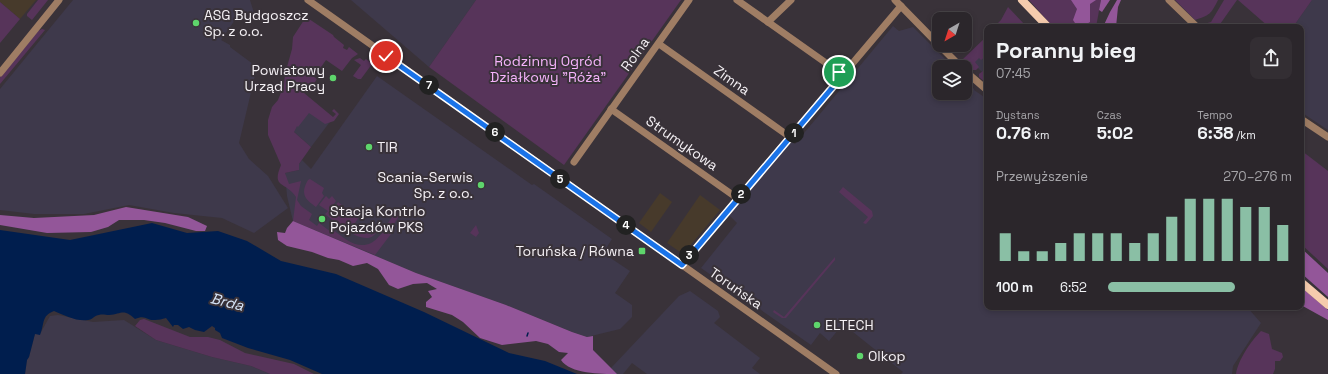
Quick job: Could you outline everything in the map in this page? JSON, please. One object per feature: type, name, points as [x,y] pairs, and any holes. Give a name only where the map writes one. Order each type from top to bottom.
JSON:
[{"type":"main road","points":[[1022,0],[1045,24]]},
{"type":"main road","points":[[1304,285],[1328,305]]},
{"type":"street","points":[[0,73],[60,0]]},
{"type":"street","name":"Toruńska","points":[[308,0],[836,374]]},
{"type":"street","name":"Rolna","points":[[574,162],[690,0]]},
{"type":"street","points":[[737,0],[843,75]]},
{"type":"street","points":[[768,22],[791,0]]},
{"type":"street","points":[[896,0],[932,38]]},
{"type":"street","points":[[1169,0],[1194,24]]},
{"type":"street","points":[[682,265],[737,198],[901,6]]},
{"type":"street","name":"Zimna","points":[[658,44],[790,137]]},
{"type":"street","points":[[946,52],[954,60]]},
{"type":"street","points":[[972,77],[984,87]]},
{"type":"street","name":"Strumykowa","points":[[611,109],[737,198]]},
{"type":"street","points":[[1304,121],[1328,138]]},
{"type":"shaded area","points":[[0,0],[36,0],[20,19],[0,2]]},
{"type":"shaded area","points":[[73,0],[250,0],[254,13],[237,17],[221,40],[230,45],[230,47],[257,67],[239,143],[249,159],[268,176],[288,208],[254,233],[222,218],[174,213],[129,205],[84,214],[34,214],[0,210],[0,89]]},
{"type":"shaded area","points":[[351,0],[476,0],[429,67]]},
{"type":"shaded area","points":[[1071,0],[1096,0],[1090,4],[1090,22],[1087,24],[1075,23],[1073,20],[1077,9]]},
{"type":"shaded area","points":[[1101,0],[1110,0],[1102,12],[1099,10]]},
{"type":"shaded area","points":[[1117,0],[1121,0],[1118,7],[1116,24],[1104,24]]},
{"type":"shaded area","points":[[1312,0],[1328,0],[1328,130],[1304,114],[1304,24],[1295,24]]},
{"type":"shaded area","points":[[893,26],[899,31],[913,27],[932,46],[932,52],[938,52],[946,60],[932,60],[932,100],[972,100],[972,87],[984,97],[984,310],[1250,310],[1261,323],[1233,366],[1232,374],[901,374],[903,372],[843,324],[829,341],[820,333],[811,345],[701,268],[737,223],[729,215],[791,142],[795,144]]},
{"type":"shaded area","points":[[984,41],[984,74],[972,62],[972,60],[967,57]]},
{"type":"shaded area","points":[[377,76],[532,185],[534,184],[612,239],[603,253],[630,271],[615,293],[632,305],[632,317],[620,329],[587,337],[506,305],[416,273],[293,221],[287,196],[285,173],[299,170],[299,164],[302,160],[311,169]]},
{"type":"shaded area","points":[[307,101],[332,119],[311,147],[293,131]]},
{"type":"shaded area","points":[[660,193],[672,202],[651,232],[639,223]]},
{"type":"shaded area","points":[[700,195],[720,210],[683,254],[667,243]]},
{"type":"shaded area","points":[[126,207],[188,217],[207,226],[205,231],[196,231],[165,223],[144,220],[119,220],[108,227],[91,232],[47,233],[0,225],[0,215],[34,218],[94,215]]},
{"type":"shaded area","points":[[293,221],[416,273],[506,305],[572,332],[587,337],[593,336],[593,350],[617,374],[578,371],[571,368],[565,365],[561,360],[568,353],[559,352],[548,344],[536,341],[502,345],[480,338],[463,322],[452,315],[426,307],[426,302],[432,297],[428,291],[437,289],[427,283],[413,284],[398,289],[389,285],[378,269],[367,263],[353,266],[339,260],[287,246],[278,240],[277,232],[285,233]]},
{"type":"shaded area","points":[[1304,251],[1328,273],[1328,297],[1304,276]]},
{"type":"shaded area","points":[[1304,290],[1328,310],[1328,320],[1304,307]]},
{"type":"shaded area","points":[[690,291],[718,311],[720,317],[714,323],[760,358],[752,368],[760,374],[647,374],[632,363],[623,374],[617,374],[611,368],[679,296]]},
{"type":"shaded area","points":[[58,315],[93,322],[124,320],[156,340],[212,357],[251,366],[270,374],[25,374],[27,360],[35,334],[40,334],[50,316]]},
{"type":"green space","points":[[38,0],[48,0],[32,20],[27,16],[27,14]]},
{"type":"green space","name":"Rodzinny Ogród Działkowy \"Róża\"","points":[[476,0],[681,0],[564,165],[429,67]]},
{"type":"green space","points":[[1029,0],[1101,0],[1097,24],[1050,24]]},
{"type":"green space","points":[[1175,0],[1218,0],[1210,13],[1195,20]]},
{"type":"green space","points":[[1224,0],[1237,0],[1220,24],[1204,24],[1211,22]]},
{"type":"green space","points":[[1238,0],[1312,0],[1295,24],[1266,24]]},
{"type":"green space","points":[[0,2],[20,19],[0,43]]},
{"type":"green space","points":[[1008,7],[1024,24],[997,24]]},
{"type":"green space","points":[[306,17],[333,35],[344,45],[343,48],[347,50],[349,47],[358,54],[352,58],[342,71],[326,60],[314,77],[317,79],[311,88],[307,85],[303,90],[305,91],[304,93],[333,117],[336,114],[332,111],[334,109],[339,114],[334,121],[325,124],[309,113],[298,127],[297,126],[294,132],[311,147],[299,164],[299,170],[285,173],[289,184],[301,181],[297,200],[301,206],[312,214],[309,220],[317,226],[319,223],[331,232],[333,230],[351,242],[361,245],[366,245],[373,242],[384,232],[391,234],[375,255],[293,221],[296,197],[281,184],[278,178],[281,165],[268,135],[268,120],[272,107],[278,100],[284,85],[285,74],[292,49],[293,37]]},
{"type":"green space","points":[[42,29],[45,30],[0,84],[0,77],[38,31]]},
{"type":"green space","points":[[984,39],[984,58],[981,60],[979,58],[975,62],[979,67],[976,70],[972,70],[972,60],[962,60]]},
{"type":"green space","points":[[360,58],[364,61],[366,59],[372,64],[361,79],[358,79],[353,76],[361,65],[354,60]]},
{"type":"green space","points":[[983,71],[984,72],[984,81],[979,77],[979,74]]},
{"type":"green space","points":[[1304,153],[1328,171],[1328,269],[1304,247]]},
{"type":"green space","points":[[310,179],[324,188],[322,193],[324,196],[316,207],[307,199],[304,193],[304,189],[308,180]]},
{"type":"green space","points":[[843,187],[872,211],[873,216],[866,224],[863,223],[868,217],[839,192]]},
{"type":"green space","points":[[326,196],[329,199],[332,196],[336,201],[330,209],[329,214],[331,211],[334,213],[338,208],[335,206],[338,202],[348,210],[344,215],[349,218],[353,213],[359,217],[355,223],[372,235],[377,228],[375,234],[368,238],[355,235],[335,222],[325,214],[328,211],[319,205]]},
{"type":"green space","points":[[398,208],[402,211],[391,229],[388,227],[388,223]]},
{"type":"green space","points":[[476,225],[479,233],[476,237],[470,233]]},
{"type":"green space","points":[[835,257],[835,260],[786,318],[782,318],[773,312],[774,310],[784,317]]},
{"type":"green space","points":[[144,319],[190,337],[208,337],[220,340],[245,353],[294,364],[314,374],[270,374],[251,366],[212,357],[156,340],[135,326],[140,320]]},
{"type":"green space","points":[[1261,331],[1269,334],[1272,349],[1282,353],[1283,357],[1280,361],[1275,361],[1275,369],[1273,374],[1236,374],[1239,363],[1253,340]]},
{"type":"water","name":"Brda","points":[[152,223],[187,233],[218,231],[247,241],[281,261],[336,274],[424,312],[509,353],[545,361],[577,374],[322,374],[290,360],[248,348],[222,338],[220,333],[212,326],[204,332],[189,327],[183,329],[178,325],[174,325],[173,327],[166,318],[152,320],[142,317],[135,319],[122,312],[109,315],[98,315],[89,320],[79,320],[54,311],[45,318],[40,335],[35,334],[27,360],[25,374],[0,374],[0,230],[70,240]]},
{"type":"place","name":"ASG Bydgoszcz Sp. z o.o.","points":[[196,23]]},
{"type":"place","name":"Powiatowy Urząd Pracy","points":[[333,78]]},
{"type":"place","name":"TIR","points":[[369,147]]},
{"type":"place","name":"Scania-Serwis Sp. z o.o.","points":[[481,185]]},
{"type":"place","name":"Stacja Kontrlo Pojazdów PKS","points":[[322,219]]},
{"type":"place","name":"Toruńska / Równa","points":[[642,251]]},
{"type":"place","name":"ELTECH","points":[[817,325]]},
{"type":"place","name":"Olkop","points":[[860,356]]},
{"type":"route","points":[[386,56],[397,62],[682,265],[737,198],[843,75],[839,72]]}]
